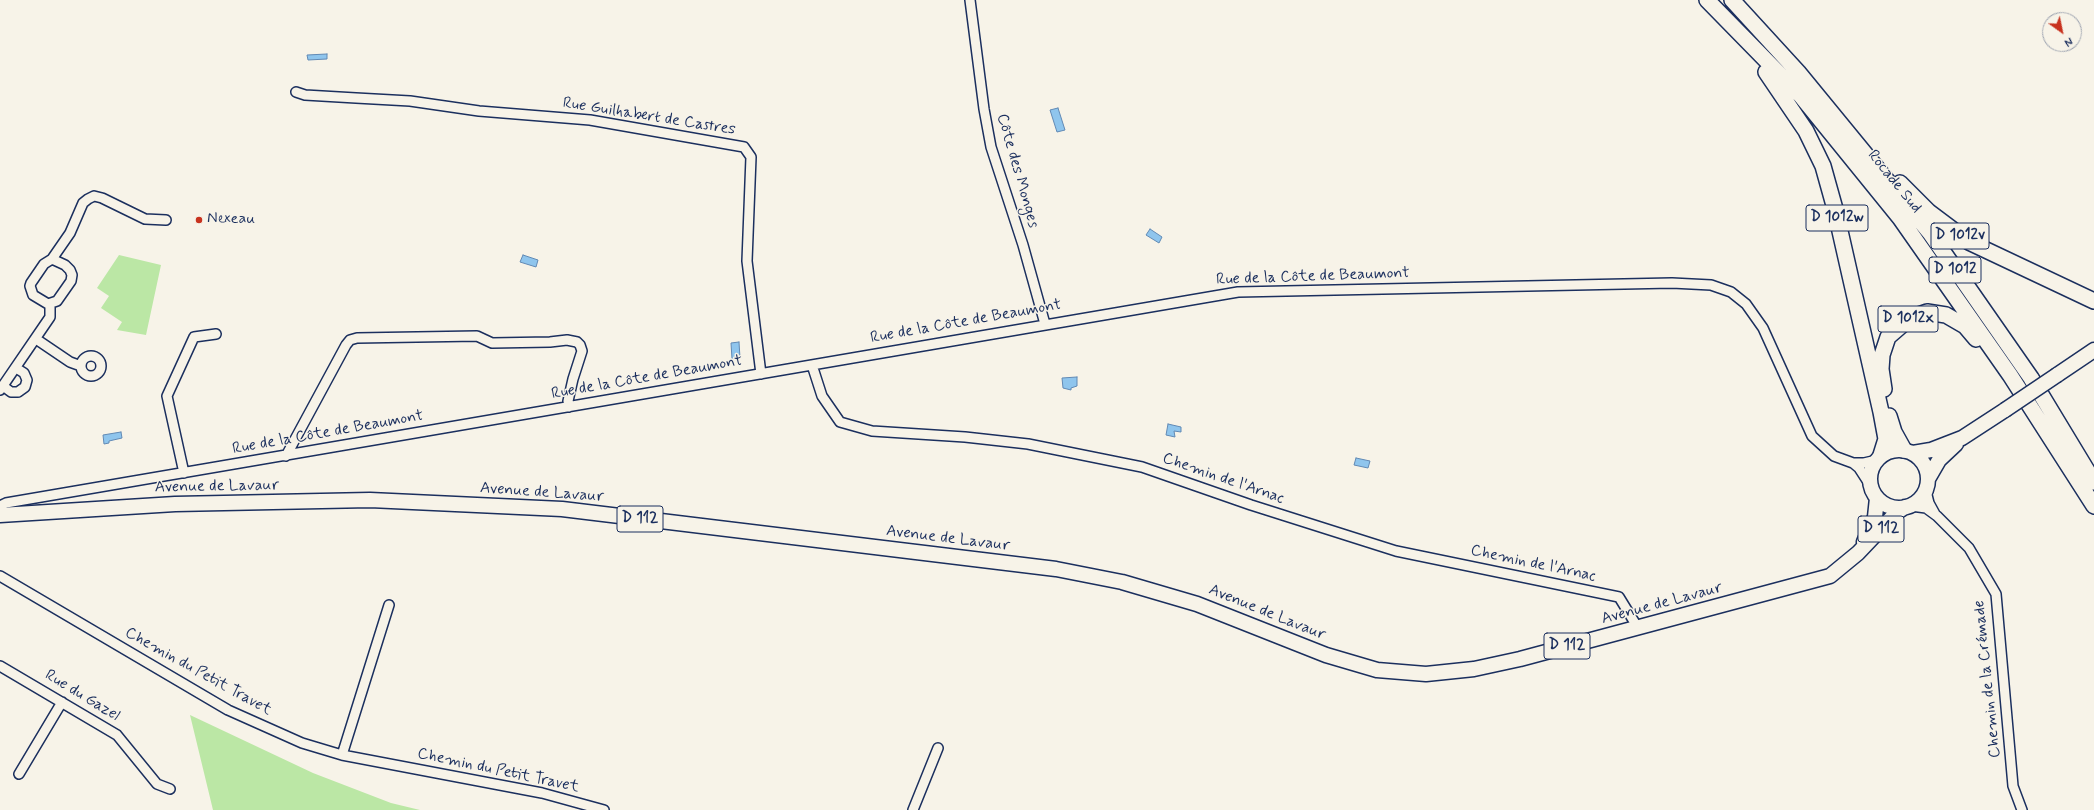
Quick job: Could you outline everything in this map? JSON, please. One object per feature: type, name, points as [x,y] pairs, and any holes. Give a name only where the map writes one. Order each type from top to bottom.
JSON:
[{"type":"highway","name":"Rocade Sud","points":[[1732,0],[1798,72],[1930,233],[2030,378],[2094,482]]},
{"type":"highway","name":"Rocade Sud","points":[[1712,5],[1801,96],[1900,218],[2010,375],[2094,506]]},
{"type":"highway","name":"D 1012w","points":[[1712,5],[1777,86],[1806,131],[1823,166],[1835,209],[1881,412],[1886,439],[1879,458]]},
{"type":"highway","name":"D 1012v","points":[[1850,134],[1929,212],[1952,231],[1987,251],[2094,301]]},
{"type":"highway","name":"D 1012x","points":[[1909,451],[1894,432],[1888,412],[1881,369],[1882,355],[1888,337],[1910,318],[1927,312],[1946,316],[1965,326],[1995,361],[2010,375]]},
{"type":"main road","points":[[1962,438],[1931,450],[1888,451],[1879,458],[1872,467],[1870,485],[1877,498],[1890,506],[1908,506],[1917,502],[1939,460],[1962,438],[2093,352]]},
{"type":"main road","points":[[1909,451],[1925,464],[1927,485]]},
{"type":"main road","name":"D 112","points":[[1858,553],[1871,526],[1877,498]]},
{"type":"main road","name":"Avenue de Lavaur","points":[[0,515],[175,504],[370,500],[562,509],[1056,569],[1122,582],[1197,604],[1326,655],[1377,670],[1426,674],[1474,669],[1638,628],[1830,576],[1858,553]]},
{"type":"main road","name":"D 112","points":[[1858,553],[1896,513],[1908,506]]},
{"type":"street","name":"Côte des Monges","points":[[970,0],[984,109],[991,147],[1024,245],[1045,324]]},
{"type":"street","name":"Rue Guilhabert de Castres","points":[[296,92],[341,97],[410,101],[478,111],[590,120],[744,147],[751,157],[747,261],[760,374]]},
{"type":"street","points":[[52,259],[65,265],[70,270],[72,275],[71,281],[57,301],[50,304],[33,295],[30,286],[31,283],[44,264],[52,259],[70,233],[84,204],[88,199],[94,196],[102,198],[145,219],[166,220]]},
{"type":"street","name":"Rue de la Côte de Beaumont","points":[[0,506],[6,503],[1238,292],[1665,283],[1711,286],[1731,292],[1746,304],[1762,328],[1812,436],[1834,456],[1852,463],[1864,463],[1879,458]]},
{"type":"street","points":[[16,368],[24,373],[27,380],[25,387],[18,392],[11,392],[1,388],[50,317],[50,304]]},
{"type":"street","points":[[184,473],[168,396],[194,337],[216,334]]},
{"type":"street","points":[[286,456],[346,345],[350,340],[357,338],[477,336],[492,343],[550,342],[567,340],[577,342],[580,344],[582,351],[573,379],[568,401],[569,407]]},
{"type":"street","points":[[36,339],[70,362],[81,366]]},
{"type":"street","name":"Chemin de l'Arnac","points":[[812,365],[822,396],[840,422],[872,431],[965,437],[1028,444],[1142,466],[1251,505],[1396,551],[1619,597],[1638,628]]},
{"type":"street","name":"Rue de la Côte de Beaumont","points":[[1852,463],[1865,475],[1870,485]]},
{"type":"street","points":[[1927,485],[1929,504],[1937,516]]},
{"type":"street","points":[[1908,506],[1926,508],[1937,516]]},
{"type":"street","name":"Chemin de la Crémade","points":[[1937,516],[1970,548],[1996,594],[2013,786],[2022,810]]},
{"type":"street","name":"Chemin du Petit Travet","points":[[0,576],[228,710],[302,743],[342,755],[542,793],[604,810]]},
{"type":"street","points":[[342,755],[389,605]]},
{"type":"street","name":"Rue du Gazel","points":[[0,666],[117,735],[157,784],[170,789]]},
{"type":"street","points":[[19,774],[62,702]]},
{"type":"street","points":[[913,810],[938,748]]},
{"type":"green space","points":[[119,255],[161,265],[146,335],[117,330],[122,322],[101,308],[109,296],[97,288]]},
{"type":"green space","points":[[190,715],[313,773],[391,803],[420,810],[213,810]]},
{"type":"water","points":[[327,54],[327,59],[308,60],[307,55]]},
{"type":"water","points":[[1058,108],[1065,130],[1057,132],[1050,110]]},
{"type":"water","points":[[1150,229],[1162,237],[1159,243],[1146,235]]},
{"type":"water","points":[[523,255],[538,260],[536,267],[520,262]]},
{"type":"water","points":[[739,342],[740,358],[732,359],[731,343]]},
{"type":"water","points":[[1077,377],[1077,386],[1071,388],[1071,390],[1063,388],[1062,378]]},
{"type":"water","points":[[1168,424],[1181,427],[1181,432],[1174,431],[1175,437],[1166,435]]},
{"type":"water","points":[[121,432],[122,438],[109,441],[109,443],[104,444],[103,435]]},
{"type":"water","points":[[1356,458],[1370,461],[1368,468],[1354,465]]},
{"type":"place","name":"Nexeau","points":[[199,220]]}]
